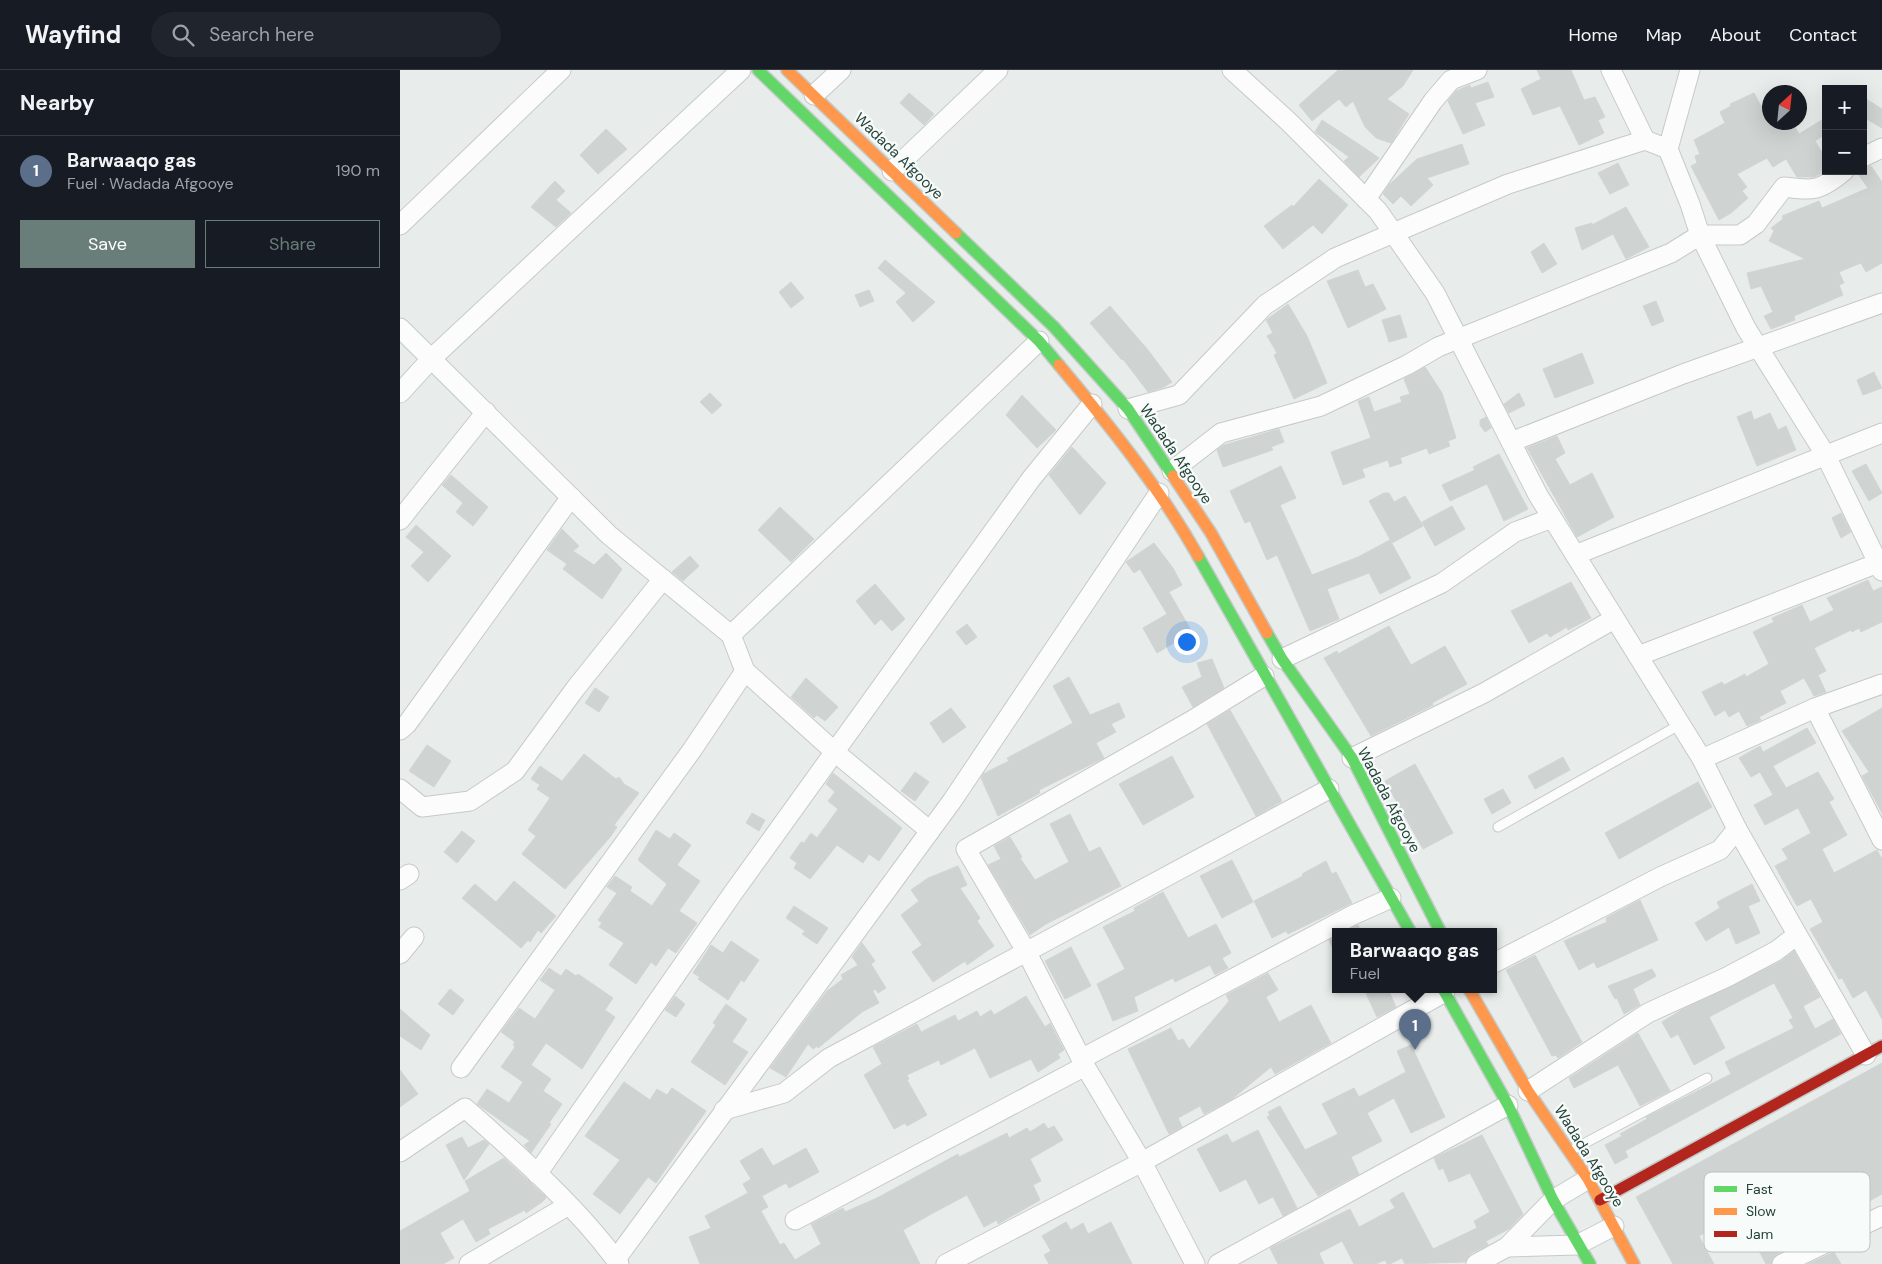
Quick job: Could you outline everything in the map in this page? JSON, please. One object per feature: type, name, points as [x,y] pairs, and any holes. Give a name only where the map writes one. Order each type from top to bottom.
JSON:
[{"type":"main road","points":[[758,70],[1039,341],[1092,404],[1158,493],[1190,542],[1264,676],[1408,928]]},
{"type":"main road","name":"Wadada Afgooye","points":[[788,70],[1054,328],[1128,409],[1172,471],[1211,533],[1282,659],[1352,758],[1438,928]]},
{"type":"main road","points":[[1446,993],[1508,1105],[1553,1200],[1590,1264]]},
{"type":"main road","name":"Wadada Afgooye","points":[[1471,993],[1528,1091],[1588,1179],[1634,1264]]},
{"type":"main road","points":[[1600,1200],[1874,1051]]},
{"type":"street","points":[[400,225],[560,70]]},
{"type":"street","points":[[400,393],[432,358],[741,70]]},
{"type":"street","points":[[814,95],[841,70]]},
{"type":"street","points":[[892,171],[998,70]]},
{"type":"street","points":[[1232,70],[1378,211],[1435,293],[1552,518],[1702,759],[1737,829],[1797,935],[1874,1051]]},
{"type":"street","points":[[1366,199],[1433,101],[1451,80],[1477,70]]},
{"type":"street","points":[[1611,70],[1644,140]]},
{"type":"street","points":[[1638,656],[1878,557],[1825,454],[1746,328],[1700,235],[1668,149],[1690,70]]},
{"type":"street","points":[[1128,409],[1179,395],[1265,305],[1335,258],[1508,184],[1644,140],[1668,149]]},
{"type":"street","points":[[1867,154],[1882,148]]},
{"type":"street","points":[[1172,471],[1221,433],[1321,406],[1407,365],[1438,347],[1520,312],[1671,253],[1700,235],[1740,235],[1756,224],[1784,187],[1810,191],[1829,184],[1839,175]]},
{"type":"street","points":[[1511,442],[1618,398],[1758,346],[1882,303]]},
{"type":"street","points":[[400,328],[609,535],[731,635],[745,672],[930,831]]},
{"type":"street","points":[[731,635],[1039,341]]},
{"type":"street","points":[[537,1174],[733,893],[1031,479],[1092,404]]},
{"type":"street","points":[[400,520],[486,412]]},
{"type":"street","points":[[1575,555],[1825,454],[1882,433]]},
{"type":"street","points":[[400,1152],[465,1108],[537,1174],[605,1244],[617,1262],[724,1110],[930,831],[1068,630],[1158,493]]},
{"type":"street","points":[[400,730],[407,724],[571,497]]},
{"type":"street","points":[[1282,659],[1442,583],[1515,532],[1552,518]]},
{"type":"street","points":[[400,789],[422,807],[470,801],[515,771],[575,689],[663,579]]},
{"type":"street","points":[[1352,758],[1484,693],[1614,619]]},
{"type":"street","points":[[461,1068],[692,750],[745,672]]},
{"type":"street","points":[[1195,1264],[1142,1162],[1083,1062],[1026,951],[966,848],[1191,721],[1264,676]]},
{"type":"street","points":[[1702,759],[1816,708],[1882,684]]},
{"type":"street","points":[[1816,708],[1882,840]]},
{"type":"street","points":[[724,1110],[784,1093],[829,1058],[1329,789]]},
{"type":"street","points":[[1497,961],[1660,877],[1720,850],[1737,829]]},
{"type":"street","points":[[794,1220],[1354,915],[1391,898]]},
{"type":"street","points":[[1528,1091],[1648,1013],[1727,977],[1776,951],[1797,935]]},
{"type":"street","points":[[400,954],[414,937]]},
{"type":"street","points":[[946,1264],[1142,1162],[1439,993]]},
{"type":"street","points":[[1218,1264],[1508,1105]]},
{"type":"street","points":[[1476,1264],[1507,1247],[1553,1200],[1588,1179]]},
{"type":"street","points":[[469,1264],[568,1206]]},
{"type":"street","points":[[1870,1222],[1882,1216]]},
{"type":"street","points":[[1507,1247],[1578,1245],[1614,1226]]},
{"type":"street","points":[[1782,1264],[1807,1252]]},
{"type":"lane","points":[[1498,827],[1681,724]]},
{"type":"lane","points":[[1570,1151],[1707,1078]]},
{"type":"building","points":[[1338,70],[1413,70],[1403,86],[1387,99],[1409,114],[1391,143],[1376,138],[1365,127],[1353,101],[1346,107],[1339,99],[1312,121],[1299,105]]},
{"type":"building","points":[[1537,70],[1571,70],[1584,100],[1595,97],[1605,117],[1598,120],[1604,133],[1579,145],[1560,106],[1533,115],[1521,89],[1541,79]]},
{"type":"building","points":[[1488,82],[1494,97],[1475,103],[1485,125],[1463,134],[1448,101],[1456,91],[1470,85],[1471,88]]},
{"type":"building","points":[[909,93],[934,114],[924,125],[900,103]]},
{"type":"building","points":[[1754,93],[1762,108],[1762,130],[1797,130],[1799,134],[1822,120],[1822,137],[1815,141],[1822,152],[1822,173],[1814,177],[1797,177],[1786,159],[1773,167],[1767,158],[1737,174],[1747,187],[1742,191],[1748,198],[1731,213],[1719,220],[1691,166],[1697,163],[1695,156],[1700,154],[1694,140],[1725,123],[1720,112],[1731,106],[1730,104]]},
{"type":"building","points":[[1867,100],[1882,109],[1882,128],[1867,119]]},
{"type":"building","points":[[1322,120],[1379,158],[1359,177],[1344,161],[1349,157],[1315,132]]},
{"type":"building","points":[[606,129],[627,149],[598,174],[580,155]]},
{"type":"building","points":[[1462,144],[1469,164],[1427,178],[1433,185],[1411,206],[1401,196],[1393,204],[1383,194],[1389,185],[1417,159]]},
{"type":"building","points":[[1618,163],[1629,185],[1610,194],[1598,173]]},
{"type":"building","points":[[1871,166],[1882,182],[1882,263],[1866,272],[1861,263],[1839,272],[1844,283],[1839,285],[1843,295],[1794,316],[1795,320],[1771,329],[1764,316],[1773,312],[1761,286],[1751,289],[1747,273],[1805,259],[1769,241],[1774,231],[1771,228],[1783,219],[1782,216],[1819,201],[1822,208],[1868,188],[1859,175],[1867,175],[1867,167]]},
{"type":"building","points":[[1319,179],[1348,205],[1322,234],[1313,225],[1283,249],[1264,226],[1292,205],[1293,207]]},
{"type":"building","points":[[555,181],[565,191],[556,200],[571,213],[556,227],[531,207]]},
{"type":"building","points":[[1626,207],[1649,247],[1626,259],[1613,234],[1582,250],[1575,228],[1592,223],[1592,225]]},
{"type":"building","points":[[1544,243],[1557,264],[1542,273],[1531,252]]},
{"type":"building","points":[[885,260],[935,302],[913,322],[896,302],[906,293],[878,268]]},
{"type":"building","points":[[1358,270],[1365,287],[1373,284],[1386,309],[1348,328],[1327,281]]},
{"type":"building","points":[[791,282],[804,298],[791,308],[779,292]]},
{"type":"building","points":[[869,290],[874,301],[860,307],[855,295]]},
{"type":"building","points":[[1656,301],[1664,321],[1652,326],[1643,306]]},
{"type":"building","points":[[1288,304],[1307,336],[1327,383],[1294,399],[1274,355],[1277,353],[1267,336],[1273,333],[1266,320]]},
{"type":"building","points":[[1110,306],[1148,350],[1172,382],[1164,387],[1148,392],[1123,359],[1090,323]]},
{"type":"building","points":[[1400,315],[1407,337],[1389,342],[1382,320]]},
{"type":"building","points":[[1582,353],[1594,383],[1555,398],[1543,369]]},
{"type":"building","points":[[1425,367],[1442,393],[1456,438],[1448,441],[1450,446],[1429,454],[1427,448],[1400,458],[1402,463],[1390,467],[1388,460],[1362,469],[1365,477],[1343,485],[1331,452],[1371,438],[1358,401],[1369,397],[1374,412],[1402,402],[1400,397],[1410,394],[1404,379]]},
{"type":"building","points":[[1874,372],[1882,388],[1863,395],[1857,380]]},
{"type":"building","points":[[710,393],[722,405],[712,414],[700,402]]},
{"type":"building","points":[[1519,393],[1525,405],[1509,413],[1504,404]]},
{"type":"building","points":[[1022,395],[1056,430],[1037,448],[1006,415]]},
{"type":"building","points":[[1751,411],[1754,420],[1770,413],[1778,430],[1786,426],[1796,450],[1757,466],[1737,417]]},
{"type":"building","points":[[1486,417],[1491,428],[1485,432],[1480,425],[1480,420]]},
{"type":"building","points":[[1279,429],[1284,442],[1271,447],[1273,450],[1223,467],[1217,450],[1224,445]]},
{"type":"building","points":[[1557,436],[1565,453],[1555,459],[1570,485],[1592,473],[1614,517],[1577,537],[1527,448]]},
{"type":"building","points":[[1072,447],[1106,483],[1080,515],[1049,475]]},
{"type":"building","points":[[1499,454],[1528,509],[1504,521],[1487,484],[1450,501],[1442,485],[1475,470],[1473,467]]},
{"type":"building","points":[[1866,464],[1882,493],[1869,501],[1852,471]]},
{"type":"building","points":[[1281,466],[1296,498],[1280,505],[1312,575],[1358,557],[1390,540],[1411,578],[1380,594],[1369,573],[1327,589],[1339,619],[1310,631],[1277,555],[1267,560],[1250,521],[1245,523],[1230,491]]},
{"type":"building","points":[[451,475],[488,507],[473,526],[456,512],[463,503],[442,485]]},
{"type":"building","points":[[1384,493],[1389,493],[1394,502],[1405,496],[1423,526],[1392,543],[1369,501]]},
{"type":"building","points":[[1452,506],[1465,529],[1435,546],[1422,522]]},
{"type":"building","points":[[780,507],[814,539],[791,562],[758,530]]},
{"type":"building","points":[[1841,513],[1851,532],[1841,538],[1832,518]]},
{"type":"building","points":[[416,525],[451,556],[428,582],[411,566],[424,552],[406,537]]},
{"type":"building","points":[[562,529],[579,546],[573,551],[594,565],[606,553],[622,569],[602,599],[563,569],[567,564],[547,550]]},
{"type":"building","points":[[1154,543],[1173,568],[1182,585],[1169,592],[1192,632],[1157,653],[1143,628],[1167,614],[1140,569],[1134,573],[1126,562]]},
{"type":"building","points":[[690,556],[699,566],[683,581],[672,572]]},
{"type":"building","points":[[1868,580],[1873,591],[1882,587],[1882,622],[1861,632],[1859,628],[1852,632],[1851,630],[1814,648],[1826,671],[1818,675],[1826,692],[1814,696],[1804,678],[1780,691],[1786,703],[1759,717],[1761,720],[1747,726],[1739,711],[1729,717],[1725,710],[1715,716],[1702,692],[1722,682],[1724,685],[1745,674],[1746,677],[1769,664],[1753,632],[1774,622],[1772,618],[1802,605],[1810,622],[1834,610],[1827,598]]},
{"type":"building","points":[[1571,582],[1591,618],[1568,630],[1567,627],[1550,637],[1547,633],[1529,643],[1511,611]]},
{"type":"building","points":[[875,584],[905,619],[892,631],[881,619],[875,625],[856,601]]},
{"type":"building","points":[[967,624],[977,637],[966,645],[956,632]]},
{"type":"building","points":[[1389,626],[1411,665],[1445,646],[1467,684],[1432,703],[1433,705],[1371,736],[1324,658],[1337,651],[1338,654]]},
{"type":"building","points":[[1212,659],[1224,688],[1193,707],[1182,687],[1202,677],[1197,663]]},
{"type":"building","points":[[1069,677],[1090,715],[1119,703],[1125,717],[1111,724],[1116,732],[1096,743],[1104,758],[1039,790],[1040,793],[998,816],[981,778],[983,774],[1009,761],[1007,758],[1073,723],[1053,686]]},
{"type":"building","points":[[806,678],[838,707],[825,721],[817,715],[814,718],[791,697]]},
{"type":"building","points":[[595,688],[609,697],[599,712],[585,703]]},
{"type":"building","points":[[951,708],[966,727],[943,743],[930,723]]},
{"type":"building","points":[[1882,708],[1882,813],[1862,776],[1869,772],[1842,731]]},
{"type":"building","points":[[1230,710],[1282,801],[1256,816],[1207,724]]},
{"type":"building","points":[[1807,728],[1816,743],[1773,766],[1786,788],[1818,772],[1834,799],[1829,802],[1847,835],[1822,849],[1834,873],[1877,850],[1882,859],[1882,1019],[1866,990],[1853,998],[1842,978],[1839,979],[1810,929],[1823,922],[1811,899],[1797,906],[1775,866],[1788,859],[1782,849],[1811,833],[1798,808],[1765,825],[1754,805],[1773,795],[1760,772],[1751,777],[1739,758],[1760,746],[1763,752]]},
{"type":"building","points":[[427,745],[451,761],[434,787],[409,771]]},
{"type":"building","points":[[584,754],[616,779],[619,777],[624,784],[639,793],[614,825],[617,827],[611,836],[565,889],[522,854],[536,836],[528,830],[550,798],[537,789],[540,785],[531,779],[540,766],[562,781]]},
{"type":"building","points":[[1172,756],[1194,797],[1143,825],[1119,784]]},
{"type":"building","points":[[1563,757],[1570,770],[1535,789],[1528,776]]},
{"type":"building","points":[[1415,764],[1453,833],[1423,849],[1385,781]]},
{"type":"building","points":[[915,772],[929,782],[915,801],[901,791]]},
{"type":"building","points":[[833,773],[902,828],[879,861],[869,854],[863,863],[837,845],[810,879],[794,868],[797,863],[790,858],[801,842],[804,843],[811,833],[817,838],[838,809],[828,801],[835,792],[826,784]]},
{"type":"building","points":[[1698,782],[1712,807],[1619,859],[1605,833]]},
{"type":"building","points":[[1503,789],[1511,803],[1492,814],[1484,799]]},
{"type":"building","points":[[752,813],[765,820],[759,831],[746,823]]},
{"type":"building","points":[[1070,814],[1089,852],[1100,847],[1121,886],[1046,924],[1030,935],[988,865],[1001,859],[994,846],[1010,837],[1022,857],[1020,858],[1035,880],[1069,862],[1050,824]]},
{"type":"building","points":[[656,830],[670,839],[674,833],[691,845],[677,865],[700,881],[679,911],[697,923],[676,953],[668,948],[656,966],[651,962],[636,984],[609,965],[624,943],[599,927],[602,923],[598,920],[617,893],[607,887],[615,876],[632,887],[630,891],[652,906],[667,884],[638,860]]},
{"type":"building","points":[[462,831],[475,841],[457,863],[444,852]]},
{"type":"building","points":[[1232,860],[1253,902],[1222,918],[1200,876]]},
{"type":"building","points":[[1326,861],[1332,874],[1336,872],[1352,903],[1288,934],[1286,931],[1272,938],[1254,901],[1303,876],[1302,874]]},
{"type":"building","points":[[958,866],[967,885],[960,888],[980,918],[977,921],[994,946],[967,965],[965,961],[933,982],[912,952],[922,945],[901,915],[919,901],[911,890],[928,878]]},
{"type":"building","points":[[514,881],[556,916],[541,933],[538,930],[530,942],[528,940],[521,948],[462,898],[475,884],[496,902]]},
{"type":"building","points":[[1752,884],[1760,901],[1748,906],[1760,933],[1736,944],[1729,927],[1706,941],[1695,923],[1720,908],[1717,902]]},
{"type":"building","points":[[1163,892],[1188,938],[1216,924],[1231,953],[1222,958],[1228,968],[1215,975],[1210,965],[1175,982],[1173,978],[1134,997],[1138,1011],[1113,1021],[1097,984],[1125,969],[1103,927],[1135,911],[1134,908]]},
{"type":"building","points":[[1640,900],[1658,940],[1597,968],[1594,962],[1579,970],[1564,941],[1607,922],[1606,918]]},
{"type":"building","points":[[794,906],[828,928],[817,944],[802,934],[805,931],[786,918]]},
{"type":"building","points":[[731,941],[759,960],[744,982],[741,980],[728,1000],[698,979],[700,977],[693,973],[711,945],[723,953]]},
{"type":"building","points":[[862,943],[875,961],[871,964],[886,988],[878,993],[875,989],[873,991],[879,1003],[862,1012],[818,1048],[817,1046],[813,1049],[808,1044],[786,1077],[770,1068],[827,991],[843,979],[841,975],[858,965],[852,957]]},
{"type":"building","points":[[1071,947],[1091,986],[1065,999],[1045,961]]},
{"type":"building","points":[[1794,951],[1820,997],[1803,1006],[1815,1029],[1833,1019],[1841,1034],[1625,1151],[1628,1157],[1615,1164],[1605,1145],[1647,1119],[1646,1117],[1731,1074],[1725,1062],[1794,1028],[1789,1020],[1793,1018],[1774,983],[1709,1017],[1725,1048],[1694,1065],[1678,1034],[1671,1038],[1662,1022],[1683,1009],[1781,961]]},
{"type":"building","points":[[1535,955],[1582,1042],[1558,1058],[1556,1055],[1552,1056],[1506,970]]},
{"type":"building","points":[[549,968],[561,976],[566,969],[576,976],[578,974],[613,998],[605,1010],[615,1017],[582,1069],[546,1043],[531,1065],[551,1079],[543,1091],[562,1104],[531,1153],[524,1145],[530,1141],[477,1104],[487,1089],[509,1103],[523,1082],[501,1067],[515,1047],[513,1045],[515,1042],[501,1032],[519,1008],[535,1019],[555,990],[540,980]]},
{"type":"building","points":[[1652,969],[1656,976],[1633,989],[1640,1005],[1624,1014],[1617,998],[1615,999],[1608,986]]},
{"type":"building","points":[[1268,973],[1278,990],[1266,997],[1279,1022],[1311,1005],[1331,1043],[1275,1074],[1271,1067],[1232,1099],[1204,1114],[1200,1106],[1178,1118],[1182,1127],[1169,1134],[1128,1049],[1171,1028],[1178,1041],[1183,1039],[1189,1049],[1229,1001],[1226,995]]},
{"type":"building","points":[[450,989],[464,1000],[453,1015],[438,1004]]},
{"type":"building","points":[[1366,993],[1390,993],[1396,1007],[1377,1017]]},
{"type":"building","points":[[675,996],[685,1004],[676,1017],[665,1010]]},
{"type":"building","points":[[1026,996],[1045,1027],[1050,1023],[1064,1050],[1058,1054],[1060,1058],[1038,1072],[1031,1059],[990,1078],[975,1048],[941,1065],[939,1060],[907,1075],[909,1079],[907,1080],[927,1115],[907,1126],[905,1123],[894,1129],[864,1075],[882,1064],[873,1047],[917,1024],[921,1032],[955,1015],[958,1021],[977,1011],[980,1017],[991,1010],[994,1015]]},
{"type":"building","points":[[726,1004],[747,1019],[732,1042],[748,1052],[725,1085],[691,1062],[716,1025],[713,1023]]},
{"type":"building","points":[[400,1009],[430,1035],[421,1050],[400,1036]]},
{"type":"building","points":[[1638,1033],[1670,1091],[1640,1106],[1618,1065],[1574,1088],[1569,1078]]},
{"type":"building","points":[[1411,1045],[1445,1117],[1411,1133],[1394,1098],[1367,1113],[1382,1141],[1351,1157],[1359,1174],[1318,1196],[1267,1117],[1270,1115],[1268,1112],[1280,1106],[1305,1150],[1338,1134],[1322,1104],[1354,1088],[1359,1097],[1406,1072],[1397,1051]]},
{"type":"building","points":[[1882,1063],[1882,1194],[1870,1201],[1870,1172],[1704,1172],[1704,1233],[1699,1236],[1704,1245],[1704,1252],[1708,1252],[1714,1264],[1673,1264],[1636,1197]]},
{"type":"building","points":[[400,1070],[418,1094],[400,1107]]},
{"type":"building","points":[[624,1082],[650,1100],[657,1089],[667,1095],[672,1088],[706,1111],[656,1183],[648,1177],[620,1214],[593,1194],[620,1160],[585,1136]]},
{"type":"building","points":[[1044,1123],[1048,1129],[1054,1126],[1063,1140],[1030,1159],[1041,1181],[1033,1185],[1040,1200],[998,1224],[997,1220],[984,1227],[967,1195],[933,1213],[903,1230],[920,1264],[700,1264],[689,1237],[711,1228],[705,1216],[748,1193],[743,1184],[751,1179],[740,1161],[762,1148],[773,1166],[806,1148],[819,1172],[789,1188],[786,1183],[762,1196],[768,1207],[761,1211],[780,1245],[784,1243],[795,1260],[821,1244],[811,1224],[843,1208],[845,1212],[877,1198],[958,1154],[959,1157],[1007,1133],[1009,1138],[1027,1128],[1030,1132]]},
{"type":"building","points":[[1258,1130],[1297,1208],[1283,1216],[1273,1197],[1259,1204],[1246,1179],[1220,1192],[1197,1149],[1227,1134],[1232,1143]]},
{"type":"building","points":[[1482,1135],[1523,1214],[1509,1229],[1486,1241],[1488,1245],[1470,1254],[1465,1262],[1405,1264],[1402,1258],[1390,1264],[1387,1264],[1385,1260],[1376,1264],[1354,1264],[1342,1241],[1319,1253],[1324,1264],[1278,1264],[1270,1248],[1350,1209],[1359,1227],[1395,1208],[1390,1200],[1403,1192],[1433,1249],[1477,1228],[1474,1221],[1490,1212],[1470,1173],[1449,1182],[1443,1168],[1439,1170],[1434,1158]]},
{"type":"building","points":[[462,1137],[468,1148],[484,1140],[489,1144],[464,1180],[446,1145]]},
{"type":"building","points":[[504,1158],[546,1198],[526,1213],[525,1210],[488,1229],[490,1234],[476,1242],[463,1219],[440,1233],[454,1258],[443,1264],[400,1264],[400,1231],[470,1191],[465,1181]]},
{"type":"building","points":[[1066,1222],[1071,1230],[1083,1223],[1088,1234],[1111,1222],[1132,1264],[1049,1264],[1044,1255],[1051,1251],[1042,1236]]},
{"type":"building","points":[[1760,1252],[1781,1252],[1777,1254],[1771,1264],[1766,1264]]},
{"type":"building","points":[[1834,1252],[1841,1264],[1808,1264]]},
{"type":"traffic: fast","points":[[758,70],[1039,341],[1059,365]]},
{"type":"traffic: fast","points":[[956,233],[1054,327],[1128,409],[1173,476]]},
{"type":"traffic: fast","points":[[1198,556],[1408,928]]},
{"type":"traffic: fast","points":[[1267,633],[1282,659],[1352,758],[1438,928]]},
{"type":"traffic: fast","points":[[1445,993],[1508,1105],[1553,1200],[1590,1264]]},
{"type":"traffic: slow","points":[[787,70],[956,233]]},
{"type":"traffic: slow","points":[[1059,365],[1097,411],[1150,481],[1198,556]]},
{"type":"traffic: slow","points":[[1173,476],[1211,533],[1267,633]]},
{"type":"traffic: slow","points":[[1471,993],[1528,1091],[1588,1179],[1634,1264]]},
{"type":"traffic: jam","points":[[1600,1200],[1882,1046]]},
{"type":"place","name":"Barwaaqo gas","points":[[1415,1050]]}]
